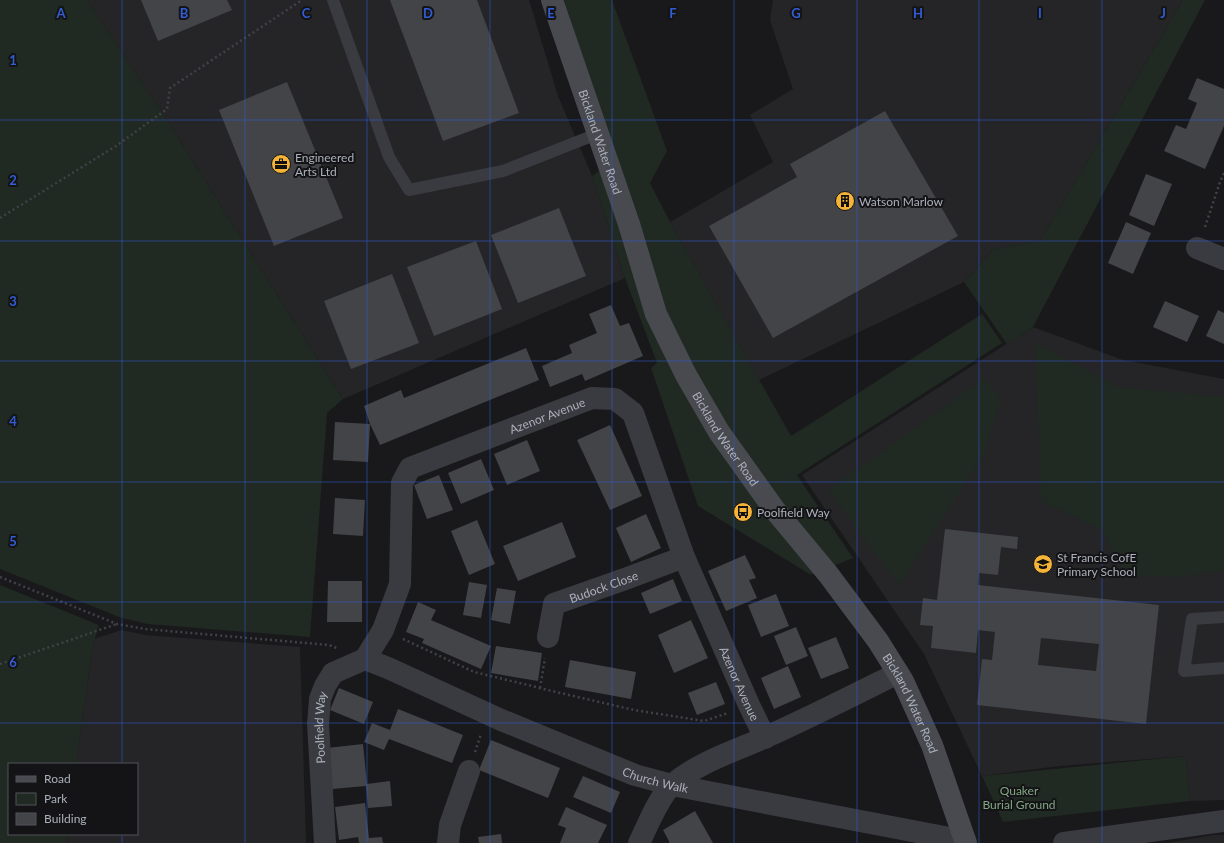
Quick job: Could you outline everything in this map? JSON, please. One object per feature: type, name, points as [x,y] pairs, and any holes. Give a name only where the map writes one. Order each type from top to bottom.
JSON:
[{"type":"street","name":"Bickland Water Road","points":[[552,0],[597,134],[630,224],[656,314],[686,375],[719,432],[757,486],[828,574],[878,641],[903,681],[932,745],[966,842]]},
{"type":"street","points":[[1197,248],[1224,259]]},
{"type":"street","name":"Azenor Avenue","points":[[365,659],[383,630],[400,584],[402,483],[410,468],[592,398],[615,399],[632,413],[684,557],[765,738]]},
{"type":"street","name":"Budock Close","points":[[548,637],[554,604],[625,580],[684,557]]},
{"type":"street","name":"Church Walk","points":[[365,659],[499,719],[634,775],[672,785],[966,842]]},
{"type":"street","name":"Poolfield Way","points":[[325,843],[318,724],[320,699],[325,686],[333,673],[365,659]]},
{"type":"street","points":[[639,843],[664,794],[672,785],[691,772],[723,755],[765,738],[898,673]]},
{"type":"street","points":[[448,843],[450,825],[469,771]]},
{"type":"street","points":[[1064,843],[1224,821]]},
{"type":"lane","points":[[333,0],[389,157],[409,190],[503,171],[597,134]]},
{"type":"lane","points":[[1224,617],[1192,619],[1184,671],[1224,668]]},
{"type":"path","points":[[0,218],[129,137],[167,109],[170,88],[302,0]]},
{"type":"path","points":[[1197,248],[1224,174]]},
{"type":"path","points":[[0,576],[117,624],[145,629],[329,645],[365,659]]},
{"type":"path","points":[[0,664],[117,624]]},
{"type":"path","points":[[383,630],[474,672],[634,710],[704,721],[749,705]]},
{"type":"path","points":[[540,688],[548,637]]},
{"type":"path","points":[[469,771],[482,732]]},
{"type":"shaded area","points":[[87,0],[529,0],[558,96],[592,176],[625,278],[343,399],[165,117]]},
{"type":"shaded area","points":[[773,0],[1183,0],[1040,241],[994,249],[964,282],[759,380],[670,222],[773,162],[750,115],[793,89],[770,20]]},
{"type":"shaded area","name":"St Francis CofE Primary School","points":[[1033,327],[1123,360],[1224,379],[1224,800],[1190,801],[1186,756],[1059,766],[982,776],[924,654],[802,475]]},
{"type":"shaded area","points":[[122,630],[145,635],[300,647],[306,843],[67,843],[68,835],[138,835],[138,763],[76,763],[94,639]]},
{"type":"shaded area","points":[[1213,835],[1224,835],[1224,843],[1167,843]]},
{"type":"green space","points":[[0,0],[87,0],[165,117],[343,399],[327,413],[310,637],[147,624],[119,617],[0,569]]},
{"type":"green space","points":[[564,0],[612,0],[667,151],[650,183],[670,222],[791,436],[982,314],[1002,343],[797,475],[853,558],[811,575],[698,506],[651,368],[657,363],[625,278],[592,176],[615,160]]},
{"type":"green space","points":[[1183,0],[1205,0],[1033,327],[1007,344],[964,282],[994,249],[1040,241]]},
{"type":"green space","points":[[1035,343],[1119,387],[1224,397],[1224,570],[1181,577],[1125,575],[1101,530],[1041,501]]},
{"type":"green space","points":[[985,378],[1001,399],[983,456],[899,585],[828,490]]},
{"type":"green space","points":[[0,585],[99,625],[93,645],[76,763],[8,763],[8,835],[68,835],[67,843],[0,843]]},
{"type":"green space","name":"Quaker Burial Ground","points":[[1186,756],[1190,801],[1003,822],[982,776]]},
{"type":"building","points":[[141,0],[227,0],[232,10],[158,41]]},
{"type":"building","points":[[390,0],[477,0],[519,113],[443,141]]},
{"type":"building","points":[[1197,78],[1224,89],[1224,126],[1205,169],[1164,151],[1176,125],[1186,129],[1197,103],[1188,99]]},
{"type":"building","name":"Engineered Arts Ltd","points":[[287,82],[343,218],[274,246],[219,110]]},
{"type":"building","name":"Watson Marlow","points":[[885,111],[958,236],[773,338],[709,226],[797,177],[790,164]]},
{"type":"building","points":[[1146,174],[1172,184],[1154,226],[1129,215]]},
{"type":"building","points":[[559,208],[586,276],[518,303],[491,235]]},
{"type":"building","points":[[1126,222],[1151,233],[1133,274],[1108,263]]},
{"type":"building","points":[[476,241],[502,309],[434,336],[407,267]]},
{"type":"building","points":[[392,274],[419,343],[351,369],[324,301]]},
{"type":"building","points":[[1165,301],[1199,316],[1187,342],[1153,327]]},
{"type":"building","points":[[611,305],[620,326],[629,323],[643,356],[585,381],[582,374],[550,387],[542,366],[572,353],[569,345],[597,333],[589,314]]},
{"type":"building","points":[[1218,310],[1224,313],[1224,344],[1206,336]]},
{"type":"building","points":[[526,348],[539,380],[380,445],[370,424],[364,406],[401,390],[404,398]]},
{"type":"building","points":[[335,422],[370,424],[368,462],[333,460]]},
{"type":"building","points":[[610,425],[642,496],[610,510],[577,440]]},
{"type":"building","points":[[527,440],[540,471],[507,485],[494,454]]},
{"type":"building","points":[[481,459],[494,490],[461,504],[448,473]]},
{"type":"building","points":[[439,475],[453,510],[427,519],[414,485]]},
{"type":"building","points":[[335,498],[365,500],[363,536],[333,534]]},
{"type":"building","points":[[646,514],[661,548],[631,562],[616,528]]},
{"type":"building","points":[[477,520],[495,564],[469,575],[451,531]]},
{"type":"building","points":[[562,522],[576,557],[518,581],[503,546]]},
{"type":"building","points":[[945,529],[1018,537],[1017,549],[1001,547],[998,575],[979,573],[978,585],[1159,605],[1146,724],[977,705],[982,659],[992,660],[995,632],[978,630],[976,653],[931,648],[933,626],[920,625],[923,598],[937,600]],"holes":[[[1041,638],[1099,644],[1096,671],[1038,665]]]},
{"type":"building","points":[[745,555],[756,578],[749,580],[757,598],[726,611],[708,571]]},
{"type":"building","points":[[673,579],[682,601],[650,614],[641,593]]},
{"type":"building","points":[[328,581],[362,581],[362,622],[327,622]]},
{"type":"building","points":[[469,582],[487,585],[481,618],[463,615]]},
{"type":"building","points":[[497,588],[516,591],[510,624],[491,620]]},
{"type":"building","points":[[776,594],[789,626],[761,637],[748,605]]},
{"type":"building","points":[[418,602],[436,610],[431,620],[491,646],[481,669],[422,643],[424,639],[406,632]]},
{"type":"building","points":[[691,620],[708,658],[674,673],[658,635]]},
{"type":"building","points":[[796,627],[808,656],[786,665],[774,636]]},
{"type":"building","points":[[836,637],[849,668],[821,679],[808,648]]},
{"type":"building","points":[[496,646],[542,653],[538,681],[491,673]]},
{"type":"building","points":[[570,660],[636,672],[631,699],[565,687]]},
{"type":"building","points":[[788,666],[801,697],[774,709],[761,678]]},
{"type":"building","points":[[716,682],[725,704],[697,715],[688,693]]},
{"type":"building","points":[[339,688],[373,702],[364,724],[330,710]]},
{"type":"building","points":[[398,709],[463,735],[452,763],[389,739],[384,750],[364,742],[372,723],[390,730]]},
{"type":"building","points":[[491,740],[560,768],[548,798],[479,770]]},
{"type":"building","points":[[363,744],[367,784],[390,781],[392,806],[368,808],[366,786],[332,789],[327,748]]},
{"type":"building","points":[[583,776],[620,792],[611,813],[573,797]]},
{"type":"building","points":[[365,803],[369,838],[382,837],[383,843],[359,843],[358,837],[339,840],[335,807]]},
{"type":"building","points":[[566,807],[607,825],[598,843],[560,843],[566,828],[558,825]]},
{"type":"building","points":[[695,811],[713,843],[669,843],[663,830]]},
{"type":"building","points":[[501,834],[502,843],[479,843],[478,837]]},
{"type":"place","name":"Engineered Arts Ltd","points":[[281,164]]},
{"type":"place","name":"Watson Marlow","points":[[845,201]]},
{"type":"place","name":"Poolfield Way","points":[[743,512]]},
{"type":"place","name":"St Francis CofE Primary School","points":[[1043,564]]}]
